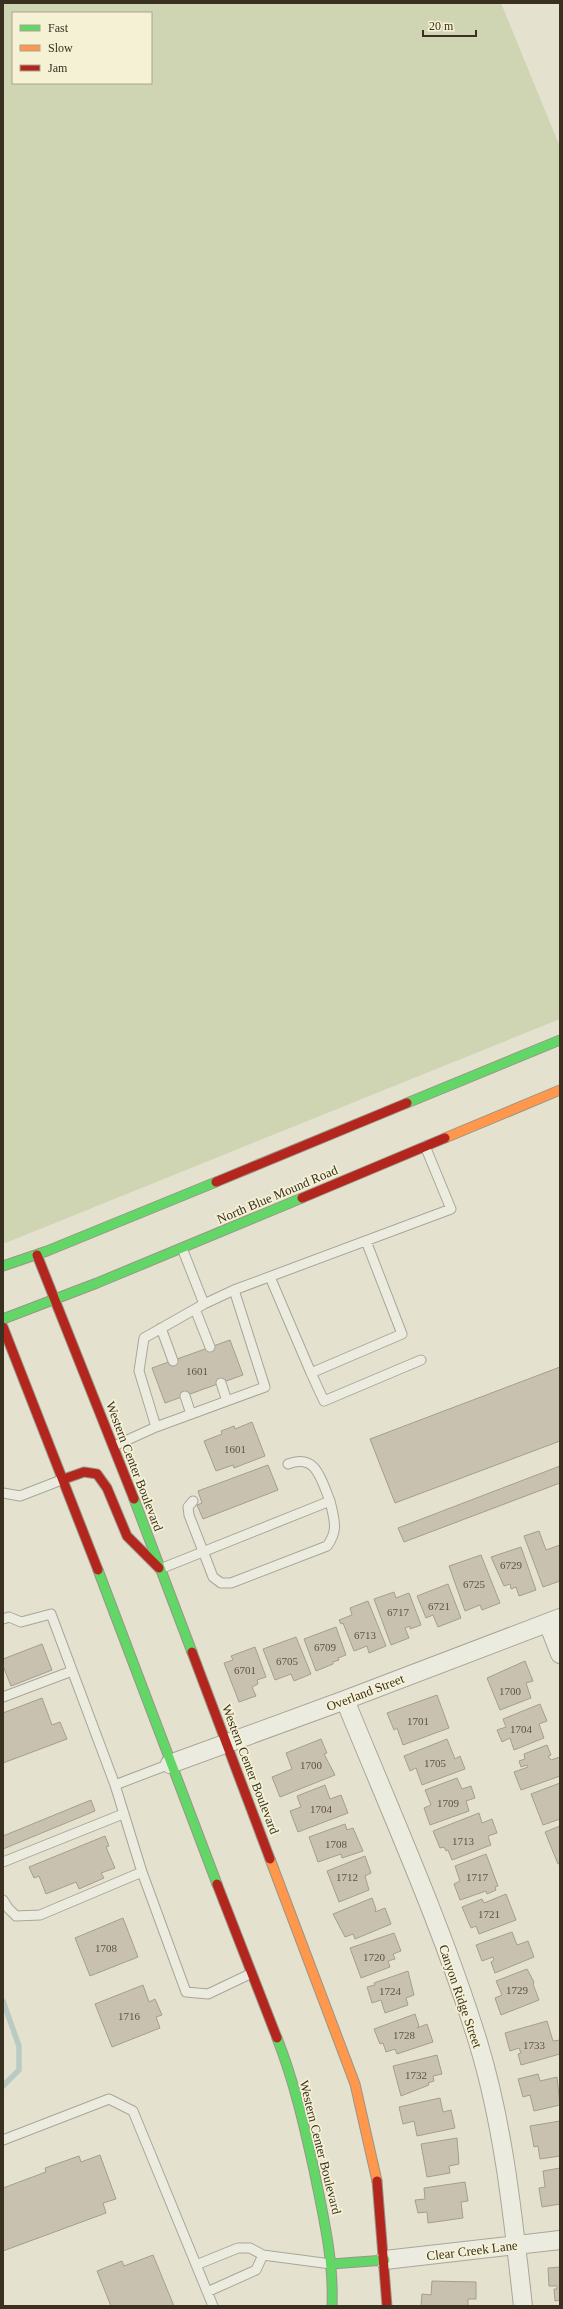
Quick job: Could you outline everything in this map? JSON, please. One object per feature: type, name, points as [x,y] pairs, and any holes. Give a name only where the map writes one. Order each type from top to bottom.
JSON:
[{"type":"main road","points":[[3,1266],[37,1255],[560,1040]]},
{"type":"main road","name":"North Blue Mound Road","points":[[3,1319],[55,1300],[182,1248],[560,1090]]},
{"type":"main road","name":"Western Center Boulevard","points":[[37,1255],[114,1446],[355,2084],[379,2190],[387,2306]]},
{"type":"main road","name":"Western Center Boulevard","points":[[3,1327],[64,1479],[170,1764],[250,1974],[281,2049],[298,2100],[326,2227],[331,2264],[332,2306]]},
{"type":"main road","points":[[64,1479],[82,1472],[92,1472],[98,1475],[108,1489],[122,1529],[132,1545],[160,1569]]},
{"type":"main road","points":[[331,2264],[385,2260]]},
{"type":"street","name":"Overland Street","points":[[170,1764],[345,1700],[554,1620]]},
{"type":"street","points":[[554,1620],[560,1654]]},
{"type":"street","name":"Canyon Ridge Street","points":[[345,1700],[444,1945],[478,2043],[497,2123],[516,2245],[523,2306]]},
{"type":"street","name":"Clear Creek Lane","points":[[385,2260],[560,2240]]},
{"type":"lane","points":[[156,1427],[139,1371],[144,1338],[204,1304],[234,1290],[451,1209],[425,1146]]},
{"type":"lane","points":[[311,1373],[402,1334],[366,1241]]},
{"type":"lane","points":[[182,1248],[204,1304]]},
{"type":"lane","points":[[270,1277],[324,1401],[421,1360]]},
{"type":"lane","points":[[114,1446],[156,1427],[265,1387],[234,1290]]},
{"type":"lane","points":[[195,1309],[210,1347]]},
{"type":"lane","points":[[161,1328],[173,1361]]},
{"type":"lane","points":[[221,1383],[227,1401]]},
{"type":"lane","points":[[185,1396],[191,1414]]},
{"type":"lane","points":[[193,1501],[188,1507],[189,1515],[213,1577],[221,1583],[231,1583],[327,1546],[333,1538],[336,1527],[330,1501],[318,1472],[313,1466],[305,1461],[297,1461],[288,1464]]},
{"type":"lane","points":[[3,1493],[20,1496],[64,1479]]},
{"type":"lane","points":[[160,1569],[330,1501]]},
{"type":"lane","points":[[3,1619],[9,1617],[21,1622],[51,1614],[115,1785],[142,1872],[186,1992],[208,1994],[250,1974]]},
{"type":"lane","points":[[3,1697],[72,1671]]},
{"type":"lane","points":[[115,1785],[170,1764]]},
{"type":"lane","points":[[3,1862],[123,1814]]},
{"type":"lane","points":[[3,1900],[16,1916],[40,1915],[142,1872]]},
{"type":"lane","points":[[3,2140],[109,2099],[133,2111],[213,2306]]},
{"type":"lane","points":[[196,2265],[238,2248],[250,2248],[263,2255],[331,2264]]},
{"type":"lane","points":[[207,2292],[256,2270],[263,2255]]},
{"type":"green space","points":[[3,3],[501,3],[560,147],[560,1019],[3,1244]]},
{"type":"building","points":[[230,1340],[243,1375],[165,1403],[152,1368]]},
{"type":"building","points":[[560,1367],[560,1441],[395,1503],[370,1439]]},
{"type":"building","points":[[252,1422],[265,1456],[234,1468],[233,1465],[216,1471],[204,1441],[222,1434],[221,1431],[234,1426],[235,1429]]},
{"type":"building","points":[[268,1465],[278,1490],[203,1519],[197,1505],[202,1503],[198,1491]]},
{"type":"building","points":[[560,1466],[560,1483],[404,1542],[398,1528]]},
{"type":"building","points":[[539,1531],[546,1550],[560,1545],[560,1581],[543,1587],[524,1536]]},
{"type":"building","points":[[521,1547],[536,1590],[519,1596],[516,1587],[511,1589],[510,1584],[504,1586],[491,1557]]},
{"type":"building","points":[[481,1555],[500,1603],[482,1610],[480,1605],[465,1611],[449,1566]]},
{"type":"building","points":[[448,1584],[461,1618],[438,1627],[433,1615],[426,1618],[417,1596]]},
{"type":"building","points":[[394,1592],[396,1598],[409,1593],[421,1625],[410,1629],[410,1626],[405,1628],[409,1638],[391,1645],[374,1599]]},
{"type":"building","points":[[368,1601],[386,1646],[369,1653],[367,1646],[354,1651],[343,1623],[341,1624],[339,1620],[352,1615],[350,1608]]},
{"type":"building","points":[[336,1627],[346,1655],[338,1658],[339,1660],[333,1662],[333,1664],[316,1671],[304,1639]]},
{"type":"building","points":[[296,1637],[311,1674],[294,1681],[291,1674],[275,1680],[263,1649]]},
{"type":"building","points":[[42,1644],[52,1670],[11,1686],[3,1666],[3,1659]]},
{"type":"building","points":[[255,1647],[266,1677],[257,1680],[258,1684],[252,1687],[256,1696],[239,1702],[224,1663],[233,1660],[231,1656]]},
{"type":"building","points":[[525,1661],[533,1681],[526,1683],[531,1698],[500,1710],[487,1678]]},
{"type":"building","points":[[437,1695],[449,1728],[403,1745],[397,1728],[394,1730],[387,1713]]},
{"type":"building","points":[[42,1698],[52,1725],[60,1722],[67,1739],[3,1763],[3,1713]]},
{"type":"building","points":[[540,1704],[547,1721],[539,1724],[544,1738],[514,1750],[510,1738],[502,1742],[497,1730],[506,1727],[503,1719]]},
{"type":"building","points":[[321,1739],[327,1753],[324,1754],[335,1775],[280,1797],[272,1777],[292,1769],[286,1753]]},
{"type":"building","points":[[447,1739],[455,1759],[460,1756],[465,1769],[422,1785],[416,1768],[410,1771],[404,1756]]},
{"type":"building","points":[[547,1745],[551,1755],[548,1756],[551,1760],[560,1757],[560,1776],[521,1790],[514,1772],[528,1767],[527,1765],[521,1767],[519,1761],[525,1759],[524,1754]]},
{"type":"building","points":[[457,1778],[462,1789],[471,1786],[475,1798],[466,1801],[469,1811],[430,1825],[424,1808],[431,1805],[425,1790]]},
{"type":"building","points":[[560,1783],[560,1819],[543,1825],[531,1794]]},
{"type":"building","points":[[325,1785],[330,1799],[341,1795],[348,1813],[298,1832],[290,1811],[301,1807],[297,1796]]},
{"type":"building","points":[[91,1800],[95,1811],[3,1849],[3,1836]]},
{"type":"building","points":[[479,1813],[482,1823],[492,1819],[497,1833],[488,1836],[491,1845],[452,1860],[448,1850],[446,1851],[444,1847],[440,1848],[433,1831]]},
{"type":"building","points":[[345,1824],[347,1830],[353,1828],[363,1851],[342,1858],[341,1854],[318,1862],[309,1837]]},
{"type":"building","points":[[560,1826],[560,1863],[558,1864],[545,1832]]},
{"type":"building","points":[[105,1836],[109,1846],[106,1847],[115,1868],[101,1873],[104,1878],[79,1889],[76,1882],[46,1894],[39,1876],[34,1878],[29,1867]]},
{"type":"building","points":[[486,1854],[498,1886],[495,1887],[496,1890],[487,1894],[486,1891],[460,1900],[454,1884],[460,1881],[455,1866]]},
{"type":"building","points":[[365,1856],[371,1873],[365,1876],[369,1890],[339,1902],[327,1871]]},
{"type":"building","points":[[506,1894],[516,1920],[479,1934],[476,1926],[471,1928],[462,1907],[482,1899],[484,1903]]},
{"type":"building","points":[[372,1898],[376,1909],[375,1912],[385,1908],[391,1924],[355,1939],[353,1934],[345,1937],[333,1914]]},
{"type":"building","points":[[123,1918],[138,1957],[90,1976],[75,1938]]},
{"type":"building","points":[[512,1932],[517,1945],[528,1941],[534,1957],[495,1973],[491,1962],[494,1960],[493,1957],[482,1961],[476,1945]]},
{"type":"building","points":[[394,1933],[401,1951],[393,1954],[395,1959],[388,1961],[390,1967],[361,1978],[350,1948]]},
{"type":"building","points":[[527,1969],[534,1982],[533,1984],[539,2000],[501,2015],[495,1998],[502,1995],[496,1981]]},
{"type":"building","points":[[408,1971],[414,1995],[406,1998],[408,2005],[385,2013],[381,2000],[372,2003],[367,1987]]},
{"type":"building","points":[[143,1985],[149,2002],[155,1999],[162,2015],[156,2017],[160,2028],[112,2047],[95,2004]]},
{"type":"building","points":[[415,2014],[419,2026],[417,2028],[427,2024],[433,2042],[397,2054],[395,2049],[386,2052],[383,2043],[380,2044],[374,2029]]},
{"type":"building","points":[[547,2021],[553,2041],[560,2040],[560,2054],[521,2065],[518,2054],[521,2053],[519,2048],[510,2051],[505,2033]]},
{"type":"building","points":[[437,2055],[442,2074],[433,2076],[434,2081],[428,2083],[429,2085],[401,2096],[393,2066]]},
{"type":"building","points":[[538,2074],[540,2081],[557,2077],[560,2105],[534,2111],[530,2095],[523,2097],[518,2079]]},
{"type":"building","points":[[440,2098],[443,2112],[451,2110],[455,2128],[417,2136],[414,2121],[403,2124],[399,2107]]},
{"type":"building","points":[[560,2121],[560,2156],[540,2159],[538,2146],[534,2147],[530,2126]]},
{"type":"building","points":[[457,2138],[459,2164],[449,2166],[450,2173],[427,2177],[421,2144]]},
{"type":"building","points":[[100,2155],[116,2199],[103,2203],[106,2213],[3,2251],[3,2188],[46,2172],[45,2168],[79,2156],[81,2162]]},
{"type":"building","points":[[560,2168],[560,2204],[542,2207],[539,2188],[545,2187],[543,2171]]},
{"type":"building","points":[[465,2182],[468,2201],[461,2202],[463,2218],[428,2223],[427,2212],[418,2213],[415,2200],[425,2199],[424,2188]]},
{"type":"building","points":[[153,2255],[174,2306],[111,2306],[97,2271],[122,2261],[124,2266]]},
{"type":"building","points":[[560,2267],[560,2300],[555,2301],[554,2289],[557,2289],[557,2286],[549,2286],[548,2268]]},
{"type":"building","points":[[432,2281],[476,2282],[476,2299],[468,2299],[468,2306],[421,2306],[422,2294],[431,2295]]},
{"type":"waterway","points":[[3,2001],[19,2046],[19,2070],[3,2086]]},
{"type":"traffic: fast","points":[[407,1103],[560,1040]]},
{"type":"traffic: fast","points":[[3,1266],[47,1251],[216,1182]]},
{"type":"traffic: fast","points":[[3,1319],[97,1283],[302,1198]]},
{"type":"traffic: fast","points":[[134,1499],[192,1652]]},
{"type":"traffic: fast","points":[[98,1570],[217,1884]]},
{"type":"traffic: fast","points":[[277,2038],[294,2087],[314,2170],[330,2255],[332,2306]]},
{"type":"traffic: fast","points":[[331,2264],[385,2260]]},
{"type":"traffic: slow","points":[[445,1138],[560,1090]]},
{"type":"traffic: slow","points":[[270,1859],[355,2084],[377,2181]]},
{"type":"traffic: jam","points":[[216,1182],[407,1103]]},
{"type":"traffic: jam","points":[[302,1198],[445,1138]]},
{"type":"traffic: jam","points":[[37,1255],[134,1499]]},
{"type":"traffic: jam","points":[[3,1327],[98,1570]]},
{"type":"traffic: jam","points":[[64,1479],[84,1472],[97,1474],[107,1488],[127,1536],[159,1568]]},
{"type":"traffic: jam","points":[[192,1652],[270,1859]]},
{"type":"traffic: jam","points":[[217,1884],[277,2038]]},
{"type":"traffic: jam","points":[[377,2181],[387,2306]]}]
